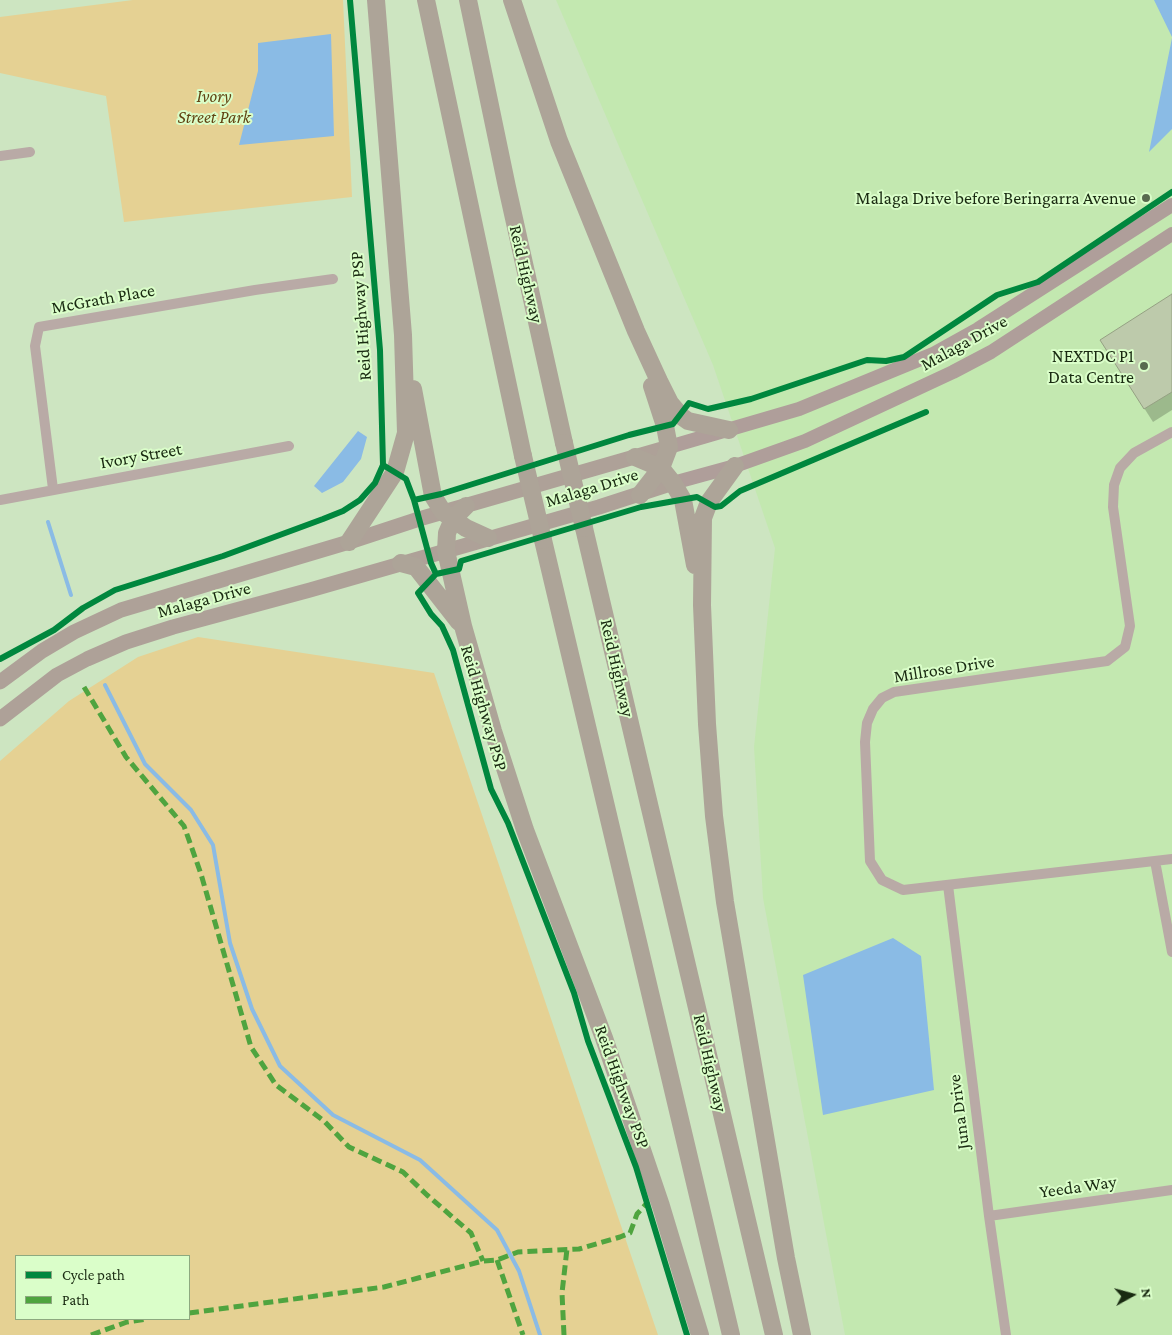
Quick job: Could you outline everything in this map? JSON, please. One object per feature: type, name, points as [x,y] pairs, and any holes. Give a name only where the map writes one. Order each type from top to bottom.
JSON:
[{"type":"highway","points":[[349,542],[388,486],[395,472],[406,433],[403,335],[376,0]]},
{"type":"highway","points":[[426,0],[523,456],[732,1335]]},
{"type":"highway","name":"Reid Highway","points":[[468,0],[506,187],[564,443],[774,1335]]},
{"type":"highway","points":[[512,0],[559,141],[636,331],[670,403],[688,421],[729,430]]},
{"type":"highway","points":[[636,331],[665,426],[669,447],[661,468],[640,494]]},
{"type":"highway","points":[[403,335],[433,496],[448,516],[466,528],[488,538]]},
{"type":"highway","points":[[635,458],[661,468],[683,500],[702,605]]},
{"type":"highway","points":[[736,466],[709,502],[703,518],[702,605],[707,724],[714,816],[725,902],[786,1258],[802,1335]]},
{"type":"highway","points":[[448,516],[466,506]]},
{"type":"highway","points":[[448,516],[446,551],[463,626],[493,731],[524,830],[604,1038],[661,1206],[700,1335]]},
{"type":"highway","points":[[401,563],[416,567],[463,626]]},
{"type":"main road","name":"Malaga Drive","points":[[466,506],[800,410],[933,354],[978,329],[1172,205]]},
{"type":"main road","name":"Malaga Drive","points":[[0,719],[57,675],[126,642],[736,466],[805,441],[953,372],[991,352],[1172,234]]},
{"type":"main road","name":"Malaga Drive","points":[[0,682],[42,651],[74,632],[121,610],[349,542],[448,516]]},
{"type":"street","points":[[0,156],[30,152]]},
{"type":"street","name":"McGrath Place","points":[[53,489],[35,346],[39,327],[246,291],[333,279]]},
{"type":"street","name":"Millrose Drive","points":[[1172,432],[1134,453],[1120,468],[1114,485],[1114,507],[1130,626],[1125,647],[1107,661],[894,692],[882,698],[873,708],[864,742],[870,860],[882,880],[903,890],[1172,859]]},
{"type":"street","name":"Ivory Street","points":[[0,500],[288,446]]},
{"type":"street","points":[[1155,861],[1172,952]]},
{"type":"street","name":"Juna Drive","points":[[948,885],[989,1216],[1006,1335]]},
{"type":"street","name":"Yeeda Way","points":[[989,1216],[1172,1190]]},
{"type":"shaded area","points":[[556,0],[1172,0],[1172,1335],[845,1335],[763,898],[754,747],[775,548],[713,365]]},
{"type":"green space","name":"Ivory Street Park","points":[[133,0],[343,0],[352,197],[124,222],[106,96],[0,73],[0,17]]},
{"type":"green space","points":[[198,637],[434,673],[658,1335],[0,1335],[0,761],[69,701],[138,657]]},
{"type":"water","points":[[1154,0],[1172,0],[1172,37]]},
{"type":"water","points":[[331,34],[334,136],[239,145],[258,71],[258,43]]},
{"type":"water","points":[[1172,38],[1172,129],[1149,152]]},
{"type":"water","points":[[358,431],[367,437],[361,459],[343,482],[322,493],[314,486]]},
{"type":"water","points":[[893,938],[921,956],[934,1090],[823,1115],[803,975]]},
{"type":"building","name":"NEXTDC P1 Data Centre","points":[[1172,294],[1172,392],[1144,409],[1100,340]]},
{"type":"waterway","points":[[48,522],[71,595]]},
{"type":"waterway","points":[[105,685],[145,764],[191,810],[213,845],[230,943],[252,1009],[280,1066],[333,1115],[420,1160],[497,1230],[519,1271],[540,1335]]},
{"type":"marked path","points":[[84,687],[126,757],[184,826],[201,874],[251,1047],[276,1085],[324,1121],[349,1147],[403,1172],[471,1233],[483,1261]]},
{"type":"marked path","points":[[190,1313],[384,1287],[483,1261],[497,1260],[518,1252],[579,1249],[630,1233],[637,1214],[647,1203]]},
{"type":"marked path","points":[[564,1335],[562,1293],[567,1249]]},
{"type":"marked path","points":[[497,1260],[523,1335]]},
{"type":"marked path","points":[[91,1335],[127,1322],[141,1320]]},
{"type":"cycle path","name":"Reid Highway PSP","points":[[0,659],[54,630],[83,608],[115,590],[223,556],[343,511],[360,500],[375,483],[383,465],[380,350],[350,0]]},
{"type":"cycle path","points":[[414,500],[441,494],[629,435],[673,424],[689,403],[708,409],[751,399],[867,360],[886,361],[904,357],[997,295],[1038,282],[1172,192]]},
{"type":"cycle path","points":[[436,574],[459,569],[461,561],[641,507],[697,497],[715,507],[721,506],[740,491],[926,412]]},
{"type":"cycle path","points":[[383,465],[406,479],[436,574]]},
{"type":"cycle path","name":"Reid Highway PSP","points":[[436,574],[418,593],[431,614],[442,626],[453,650],[491,789],[508,823],[574,993],[588,1041],[636,1167],[687,1335]]},
{"type":"place","name":"Malaga Drive before Beringarra Avenue","points":[[1146,198]]},
{"type":"place","name":"NEXTDC P1 Data Centre","points":[[1144,366]]}]
